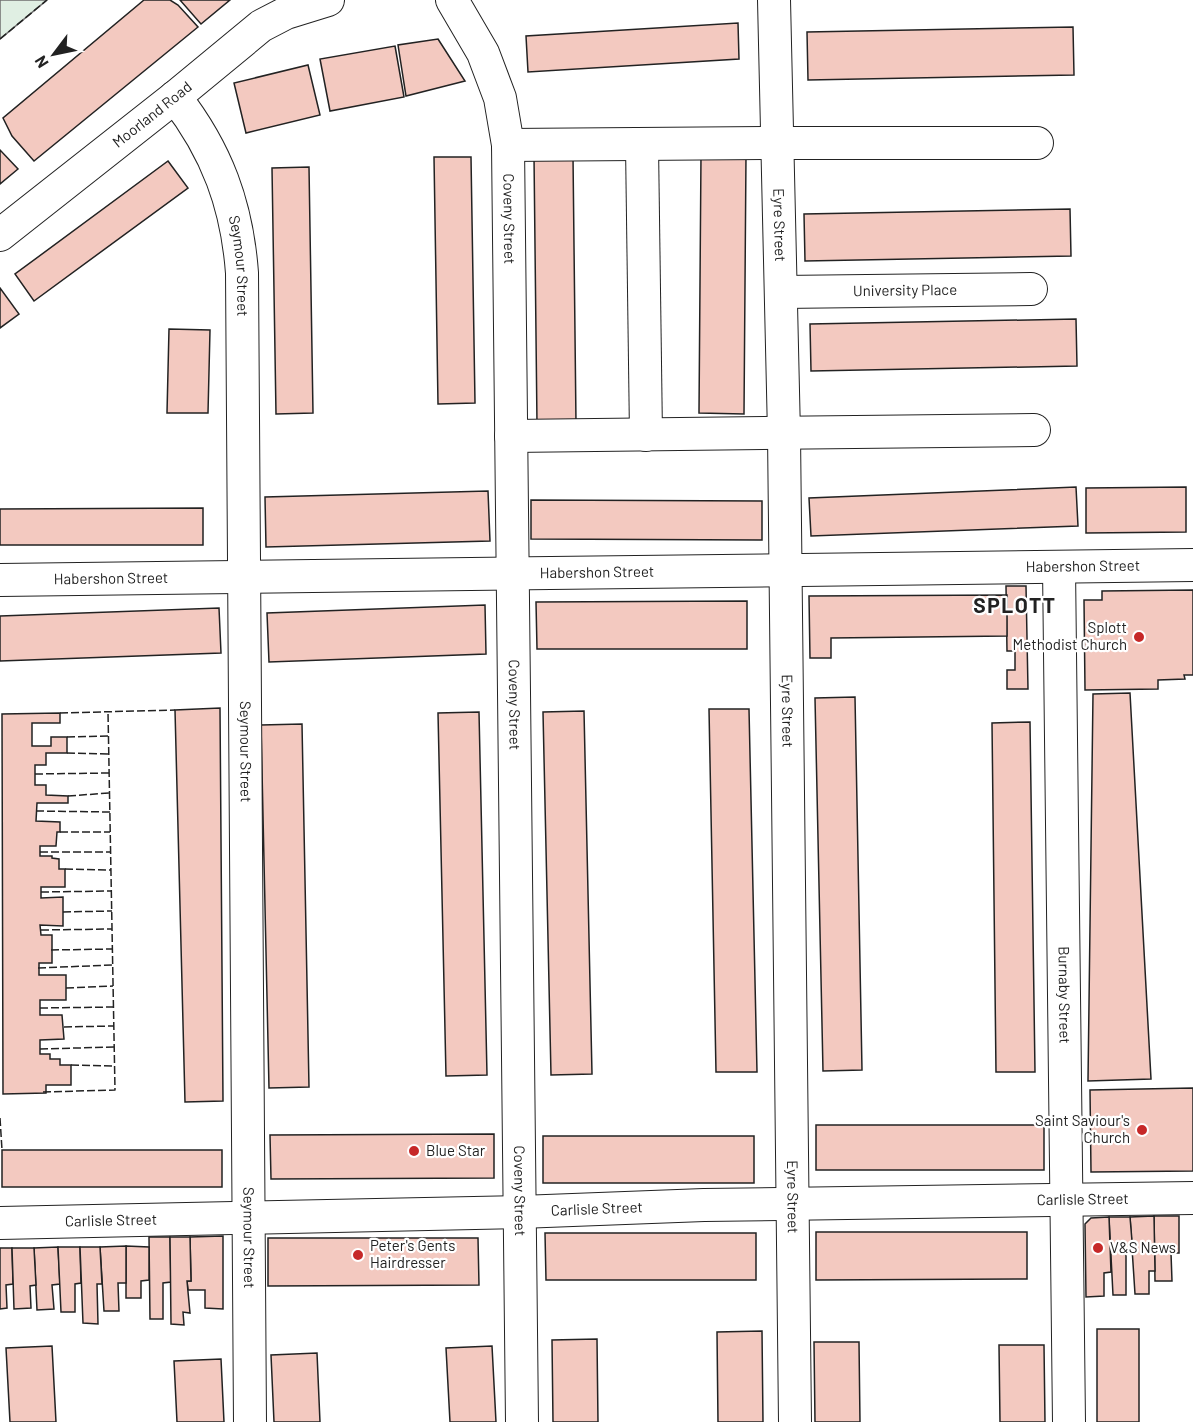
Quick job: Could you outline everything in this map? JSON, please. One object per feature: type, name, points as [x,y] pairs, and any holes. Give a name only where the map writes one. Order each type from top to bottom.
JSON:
[{"type":"street","name":"Coveny Street","points":[[452,0],[483,53],[497,89],[508,146],[522,1422]]},
{"type":"street","name":"Eyre Street","points":[[774,0],[784,434],[795,1422]]},
{"type":"street","name":"Moorland Road","points":[[0,235],[261,26],[286,13],[318,2]]},
{"type":"street","name":"Seymour Street","points":[[175,97],[204,137],[214,159],[233,209],[240,244],[242,273],[250,1422]]},
{"type":"street","points":[[508,146],[777,143],[1037,144]]},
{"type":"street","points":[[642,145],[646,435]]},
{"type":"street","name":"University Place","points":[[781,292],[1030,289]]},
{"type":"street","points":[[511,436],[1034,430]]},
{"type":"street","name":"Habershon Street","points":[[0,580],[1193,565]]},
{"type":"street","name":"Burnaby Street","points":[[1059,567],[1069,1422]]},
{"type":"street","name":"Carlisle Street","points":[[0,1223],[794,1204],[1193,1198]]},
{"type":"green space","points":[[0,0],[47,0],[0,39]]},
{"type":"building","points":[[144,0],[170,0],[178,5],[198,27],[34,161],[12,136],[3,118]]},
{"type":"building","points":[[180,0],[230,0],[201,24]]},
{"type":"building","points":[[738,23],[739,59],[528,72],[526,36]]},
{"type":"building","points":[[1073,27],[1074,75],[808,80],[807,32]]},
{"type":"building","points":[[438,39],[465,81],[406,96],[398,45]]},
{"type":"building","points":[[395,46],[404,97],[330,111],[320,59]]},
{"type":"building","points":[[308,65],[320,115],[246,133],[234,83]]},
{"type":"building","points":[[0,150],[18,169],[0,184]]},
{"type":"building","points":[[701,155],[746,155],[744,414],[699,413]]},
{"type":"building","points":[[534,156],[573,156],[576,423],[537,424]]},
{"type":"building","points":[[434,157],[471,157],[475,403],[438,404]]},
{"type":"building","points":[[168,161],[188,188],[34,301],[15,274]]},
{"type":"building","points":[[309,167],[313,413],[276,414],[272,168]]},
{"type":"building","points":[[1070,209],[1071,256],[805,261],[804,214]]},
{"type":"building","points":[[0,288],[19,314],[0,328]]},
{"type":"building","points":[[1076,319],[1077,366],[811,371],[810,324]]},
{"type":"building","points":[[169,329],[210,330],[208,413],[167,413]]},
{"type":"building","points":[[1076,487],[1078,526],[811,536],[809,498]]},
{"type":"building","points":[[1186,487],[1186,532],[1086,533],[1086,488]]},
{"type":"building","points":[[488,491],[490,541],[266,547],[265,497]]},
{"type":"building","points":[[531,500],[762,501],[762,540],[531,539]]},
{"type":"building","points":[[203,508],[203,545],[0,545],[0,509]]},
{"type":"building","points":[[1006,586],[1026,586],[1028,689],[1007,689],[1007,670],[1015,670],[1015,651],[1007,651]]},
{"type":"building","name":"Splott Methodist Church","points":[[1193,590],[1193,675],[1184,675],[1185,679],[1158,680],[1158,689],[1085,690],[1084,600],[1102,600],[1102,591]]},
{"type":"building","points":[[1007,595],[1007,636],[831,638],[831,658],[810,658],[809,596]]},
{"type":"building","points":[[747,601],[747,649],[537,649],[536,602]]},
{"type":"building","points":[[485,605],[486,654],[269,662],[267,613]]},
{"type":"building","points":[[219,608],[221,653],[0,661],[0,616]]},
{"type":"building","points":[[1130,693],[1151,1079],[1088,1081],[1093,694]]},
{"type":"building","points":[[855,697],[862,1070],[823,1071],[815,698]]},
{"type":"building","points":[[220,708],[223,1101],[185,1102],[175,710]]},
{"type":"building","points":[[709,709],[749,709],[757,1072],[716,1072]]},
{"type":"building","points":[[584,711],[592,1074],[551,1075],[543,712]]},
{"type":"building","points":[[479,712],[487,1075],[446,1076],[438,713]]},
{"type":"building","points":[[60,713],[60,723],[32,723],[32,746],[51,746],[51,737],[67,737],[67,753],[46,753],[46,765],[35,765],[35,785],[46,785],[46,795],[68,796],[68,803],[37,803],[36,821],[60,822],[56,846],[40,846],[40,856],[52,856],[52,858],[59,859],[59,869],[65,869],[65,887],[41,887],[41,898],[63,897],[63,926],[40,925],[41,935],[52,935],[52,963],[39,963],[39,975],[66,975],[66,1000],[40,1000],[40,1015],[62,1015],[64,1039],[40,1040],[40,1054],[50,1054],[50,1059],[60,1059],[60,1065],[71,1065],[71,1085],[46,1085],[46,1093],[3,1094],[2,714]]},
{"type":"building","points":[[1030,722],[1035,1072],[996,1072],[992,723]]},
{"type":"building","points":[[302,724],[309,1087],[269,1088],[261,725]]},
{"type":"building","name":"Saint Saviour's Church","points":[[1193,1088],[1193,1171],[1091,1172],[1090,1090]]},
{"type":"building","points":[[816,1125],[1044,1125],[1044,1170],[816,1170]]},
{"type":"building","points":[[494,1134],[494,1178],[271,1179],[270,1135]]},
{"type":"building","points":[[543,1136],[754,1136],[754,1183],[543,1183]]},
{"type":"building","points":[[2,1150],[222,1150],[222,1187],[2,1187]]},
{"type":"building","points":[[1154,1216],[1179,1216],[1179,1253],[1171,1253],[1172,1281],[1155,1281]]},
{"type":"building","points":[[1154,1216],[1155,1271],[1149,1271],[1149,1294],[1135,1294],[1130,1217]]},
{"type":"building","points":[[1109,1217],[1130,1217],[1133,1253],[1126,1253],[1126,1295],[1113,1295]]},
{"type":"building","name":"V&S News","points":[[1109,1217],[1111,1272],[1104,1273],[1104,1296],[1086,1297],[1085,1224],[1091,1218]]},
{"type":"building","points":[[816,1232],[1027,1232],[1027,1279],[816,1280]]},
{"type":"building","points":[[545,1233],[756,1233],[756,1280],[546,1280]]},
{"type":"building","points":[[223,1236],[223,1309],[205,1308],[205,1290],[188,1290],[187,1281],[191,1281],[190,1237]]},
{"type":"building","points":[[149,1237],[170,1237],[171,1282],[163,1283],[163,1319],[150,1319]]},
{"type":"building","points":[[170,1237],[190,1237],[191,1281],[187,1281],[190,1313],[183,1312],[184,1325],[171,1324]]},
{"type":"building","points":[[268,1238],[478,1238],[479,1285],[268,1286]]},
{"type":"building","points":[[126,1246],[149,1247],[149,1280],[141,1281],[141,1298],[126,1298]]},
{"type":"building","points":[[126,1246],[126,1283],[118,1283],[119,1311],[104,1311],[100,1247]]},
{"type":"building","points":[[58,1247],[60,1284],[52,1285],[54,1309],[37,1310],[34,1248]]},
{"type":"building","points":[[58,1247],[80,1247],[81,1283],[75,1284],[75,1312],[61,1312]]},
{"type":"building","points":[[80,1247],[100,1247],[102,1284],[97,1284],[98,1324],[83,1323]]},
{"type":"building","points":[[0,1248],[12,1248],[13,1284],[6,1285],[7,1308],[0,1309]]},
{"type":"building","points":[[12,1248],[34,1248],[36,1285],[30,1286],[31,1308],[14,1309]]},
{"type":"building","points":[[1097,1329],[1139,1329],[1139,1422],[1097,1422]]},
{"type":"building","points":[[762,1331],[763,1422],[718,1422],[717,1332]]},
{"type":"building","points":[[597,1339],[598,1422],[553,1422],[552,1340]]},
{"type":"building","points":[[814,1342],[859,1342],[860,1422],[815,1422]]},
{"type":"building","points":[[999,1345],[1044,1345],[1045,1422],[1000,1422]]},
{"type":"building","points":[[52,1346],[56,1422],[10,1422],[6,1348]]},
{"type":"building","points":[[492,1346],[496,1422],[450,1422],[446,1348]]},
{"type":"building","points":[[317,1353],[320,1422],[274,1422],[271,1355]]},
{"type":"building","points":[[221,1359],[224,1422],[177,1422],[174,1361]]},
{"type":"fence","points":[[0,39],[47,0]]},
{"type":"fence","points":[[60,713],[175,710]]},
{"type":"fence","points":[[43,1092],[115,1090],[108,712]]},
{"type":"fence","points":[[67,737],[109,736]]},
{"type":"fence","points":[[67,753],[109,754]]},
{"type":"fence","points":[[35,774],[109,773]]},
{"type":"fence","points":[[68,796],[109,793]]},
{"type":"fence","points":[[36,811],[110,812]]},
{"type":"fence","points":[[60,832],[110,832]]},
{"type":"fence","points":[[40,852],[111,852]]},
{"type":"fence","points":[[65,869],[111,870]]},
{"type":"fence","points":[[41,892],[112,891]]},
{"type":"fence","points":[[63,912],[112,911]]},
{"type":"fence","points":[[41,930],[112,929]]},
{"type":"fence","points":[[51,950],[112,949]]},
{"type":"fence","points":[[38,968],[113,965]]},
{"type":"fence","points":[[66,988],[113,986]]},
{"type":"fence","points":[[40,1008],[113,1007]]},
{"type":"fence","points":[[64,1027],[114,1026]]},
{"type":"fence","points":[[40,1049],[114,1047]]},
{"type":"fence","points":[[71,1065],[115,1066]]},
{"type":"fence","points":[[0,1118],[2,1150]]},
{"type":"place","name":"Splott Methodist Church","points":[[1139,637]]},
{"type":"place","name":"Saint Saviour's Church","points":[[1142,1130]]},
{"type":"place","name":"Blue Star","points":[[414,1151]]},
{"type":"place","name":"V&S News","points":[[1098,1248]]},
{"type":"place","name":"Peter's Gents Hairdresser","points":[[358,1255]]},
{"type":"district","name":"SPLOTT","points":[[1015,606]]}]
